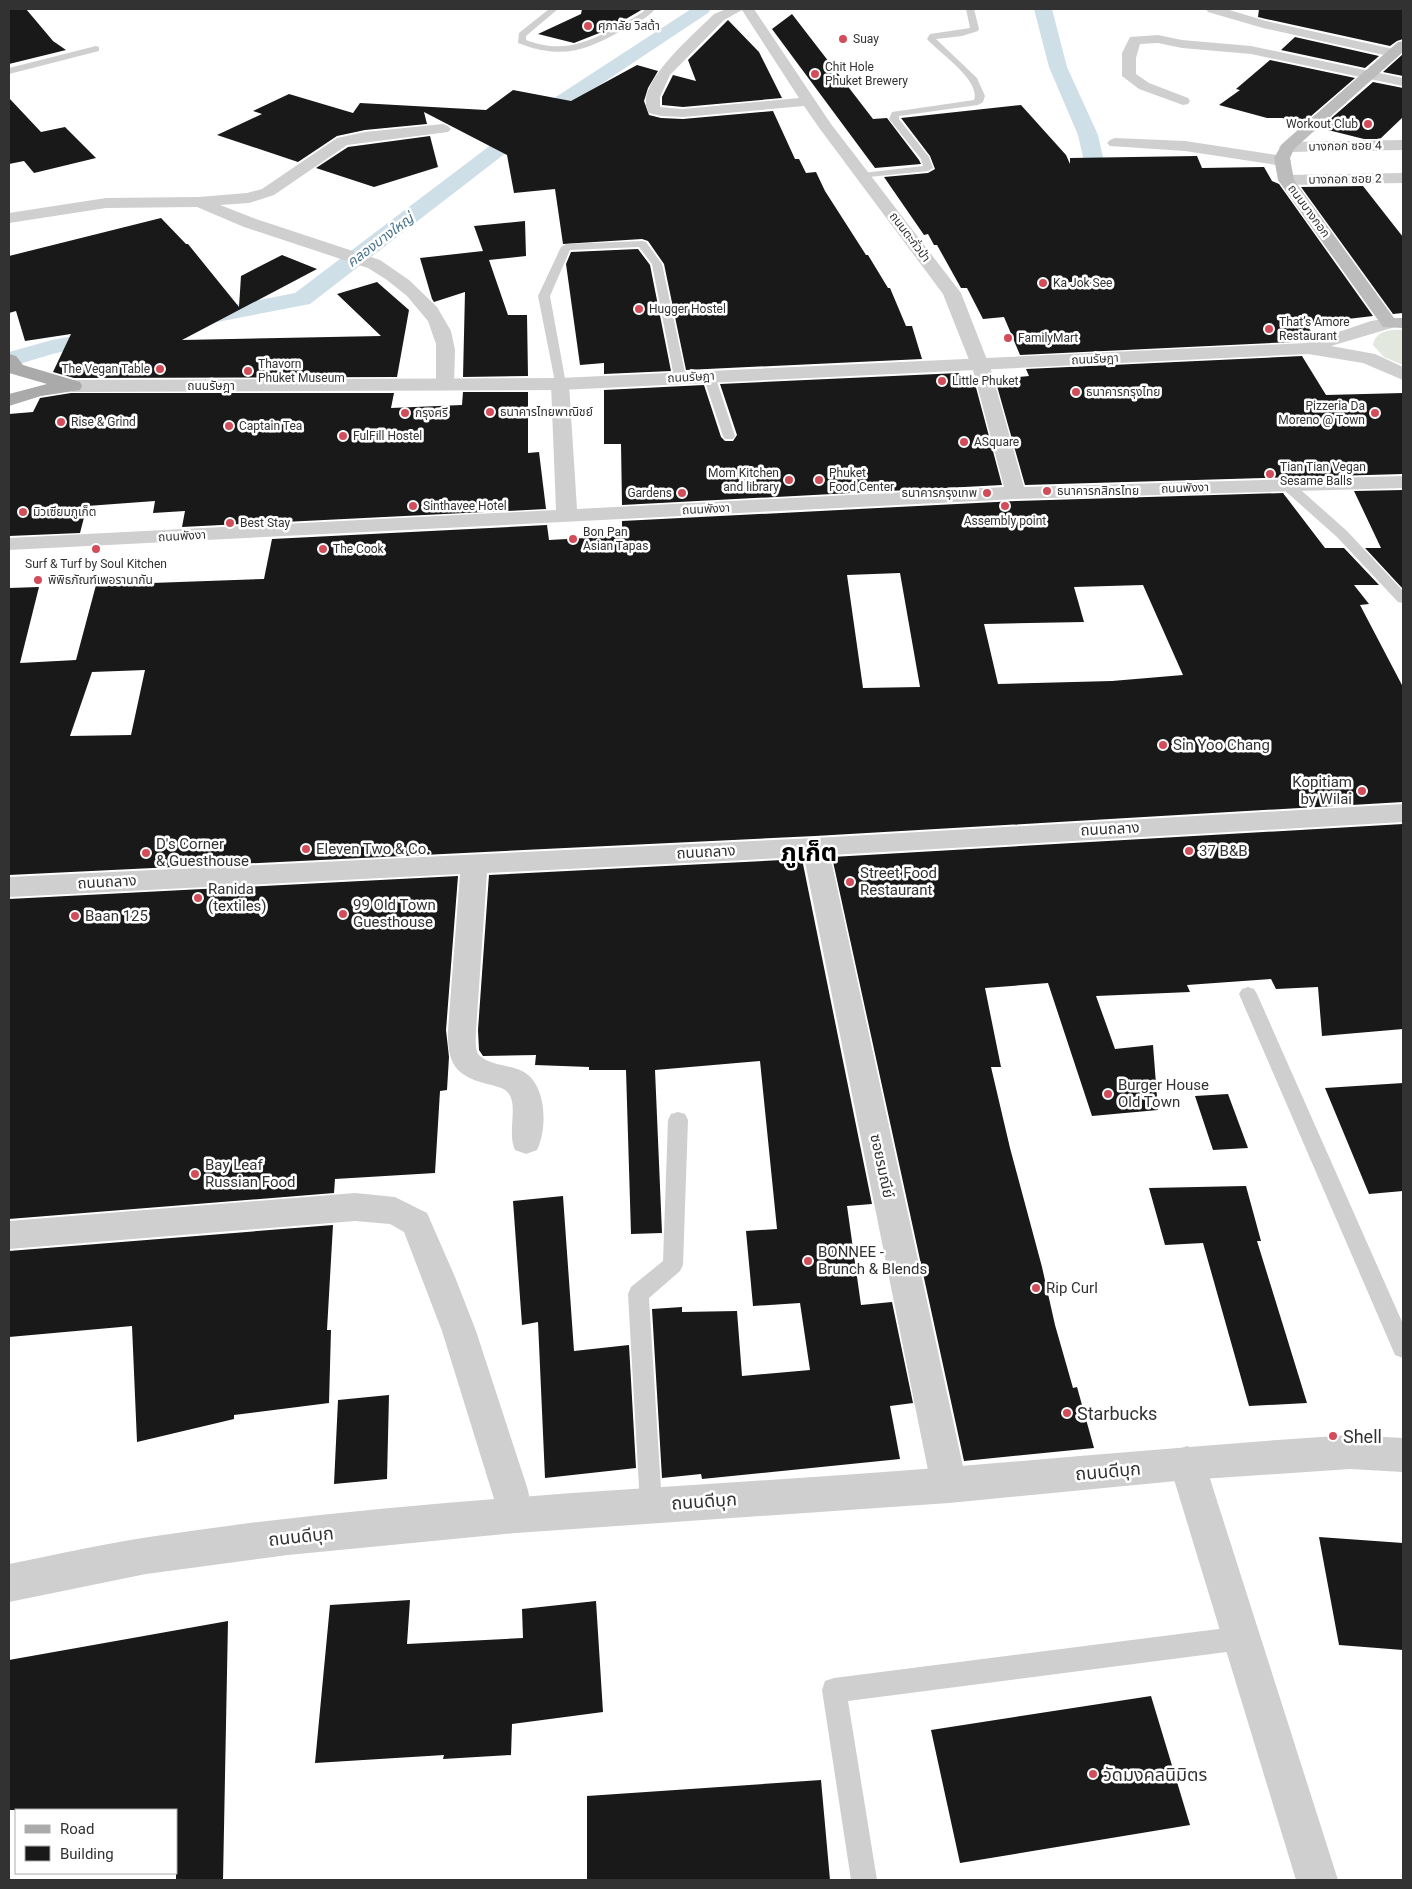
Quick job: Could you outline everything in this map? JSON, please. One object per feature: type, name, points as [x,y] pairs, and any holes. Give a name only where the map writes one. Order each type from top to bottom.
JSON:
[{"type":"main road","points":[[1285,154],[1398,49]]},
{"type":"main road","name":"ถนนบางกอก","points":[[1285,154],[1286,180],[1396,323]]},
{"type":"main road","name":"ถนนรัษฎา","points":[[12,365],[73,386]]},
{"type":"main road","name":"ถนนรัษฎา","points":[[9,400],[39,391],[73,386]]},
{"type":"street","points":[[736,9],[726,12],[719,17],[664,73],[653,97],[652,106],[654,110],[683,113],[810,101]]},
{"type":"street","name":"ถนนตะกั่วป่า","points":[[748,9],[810,101],[952,293],[980,365],[1016,493]]},
{"type":"street","points":[[1212,9],[1263,24],[1398,49]]},
{"type":"street","points":[[1183,101],[1144,86],[1129,76],[1127,62],[1135,40],[1158,38],[1182,44],[1251,50],[1403,82]]},
{"type":"street","points":[[1382,146],[1403,128]]},
{"type":"street","points":[[9,218],[106,203],[199,202],[249,198],[268,192],[349,138],[443,129]]},
{"type":"street","name":"บางกอก ซอย 4","points":[[1115,143],[1285,154],[1403,145]]},
{"type":"street","name":"บางกอก ซอย 2","points":[[1286,180],[1403,178]]},
{"type":"street","points":[[199,202],[222,214],[374,264],[392,273],[437,321],[442,332],[445,349],[445,384]]},
{"type":"street","points":[[1308,348],[1377,324],[1396,323]]},
{"type":"street","points":[[1308,348],[1368,358],[1403,374]]},
{"type":"street","name":"ถนนรัษฎา","points":[[73,386],[560,384],[1308,348]]},
{"type":"street","points":[[560,384],[566,516]]},
{"type":"street","name":"ถนนพังงา","points":[[9,544],[1016,493],[1403,482]]},
{"type":"street","name":"ถนนถลาง","points":[[9,887],[815,846],[1403,812]]},
{"type":"street","name":"ซอยรมณีย์","points":[[815,846],[949,1485]]},
{"type":"street","points":[[474,864],[462,1030],[464,1057],[469,1064],[481,1071],[500,1075],[520,1084],[526,1101],[526,1140]]},
{"type":"street","points":[[9,1234],[355,1207],[395,1211],[416,1223],[472,1365],[500,1462],[513,1493],[516,1515]]},
{"type":"street","name":"ถนนดีบุก","points":[[9,1583],[146,1556],[278,1538],[516,1515],[949,1485],[1187,1463],[1350,1452],[1403,1455]]},
{"type":"street","points":[[1187,1463],[1317,1880]]},
{"type":"lane","points":[[554,9],[522,35],[521,40],[549,49],[562,51],[578,49],[646,14],[651,9]]},
{"type":"lane","points":[[864,176],[928,168],[926,159],[894,119],[895,114],[978,102],[980,96],[974,80],[931,39],[933,36],[969,32],[975,29],[970,9]]},
{"type":"lane","points":[[9,71],[96,49]]},
{"type":"lane","points":[[560,384],[544,296],[566,247],[642,244],[657,264],[680,377]]},
{"type":"lane","points":[[709,376],[729,436]]},
{"type":"lane","points":[[1288,486],[1348,540],[1403,599]]},
{"type":"lane","points":[[1248,994],[1403,1348]]},
{"type":"lane","points":[[651,1505],[638,1294],[673,1265],[678,1120]]},
{"type":"lane","points":[[864,1880],[834,1690],[1242,1638]]},
{"type":"shaded area","points":[[1403,330],[1403,365],[1384,357],[1373,345],[1374,340],[1384,332]]},
{"type":"building","points":[[9,9],[26,9],[53,41],[66,50],[9,64]]},
{"type":"building","name":"ศุภาลัย วิสต้า","points":[[582,9],[643,9],[607,30],[574,43],[538,34],[581,14]]},
{"type":"building","points":[[1259,9],[1403,9],[1403,39],[1390,46],[1258,17]]},
{"type":"building","points":[[792,14],[873,119],[887,118],[921,164],[875,168],[772,29]]},
{"type":"building","points":[[728,20],[759,52],[782,98],[683,107],[662,105],[662,97],[673,75],[696,81],[688,60]]},
{"type":"building","points":[[1295,37],[1379,56],[1365,68],[1281,50]]},
{"type":"building","points":[[1403,54],[1403,76],[1383,72]]},
{"type":"building","points":[[1270,60],[1355,78],[1303,123],[1282,118],[1267,118],[1219,105],[1240,90],[1236,89]]},
{"type":"building","points":[[637,65],[658,71],[648,88],[644,101],[649,115],[661,118],[683,119],[773,111],[795,159],[799,159],[806,173],[816,172],[825,191],[888,288],[890,288],[906,326],[912,326],[922,359],[686,370],[664,264],[648,241],[642,239],[563,244],[555,189],[514,193],[507,155],[424,112],[427,124],[365,130],[337,136],[298,162],[217,135],[262,114],[253,111],[289,94],[353,113],[360,103],[486,110],[513,90],[571,101]]},
{"type":"building","points":[[1373,82],[1403,88],[1403,117],[1380,139],[1364,139],[1320,128]]},
{"type":"building","points":[[9,98],[41,132],[65,127],[96,158],[34,173],[24,161],[9,164]]},
{"type":"building","points":[[1021,105],[1066,155],[1070,164],[1070,158],[1197,156],[1202,168],[1264,167],[1272,181],[1279,184],[1373,316],[1305,324],[1313,333],[1289,334],[1293,342],[1020,355],[1004,317],[983,319],[967,288],[961,288],[937,245],[934,245],[928,234],[924,235],[884,177],[928,173],[935,169],[930,156],[901,118]]},
{"type":"building","points":[[430,136],[438,167],[374,187],[316,168],[348,147]]},
{"type":"building","points":[[1363,186],[1403,237],[1403,313],[1393,314],[1301,187]]},
{"type":"building","points":[[161,218],[188,244],[239,307],[241,276],[282,255],[317,269],[182,340],[381,336],[337,294],[377,282],[409,310],[397,377],[74,378],[53,372],[71,334],[25,341],[16,311],[9,313],[9,256]]},
{"type":"building","points":[[525,221],[526,256],[489,260],[508,315],[527,315],[528,376],[463,377],[465,292],[434,302],[420,258],[483,251],[474,226]]},
{"type":"building","points":[[638,249],[650,265],[671,371],[604,374],[604,363],[580,365],[566,264],[571,252]]},
{"type":"building","points":[[1302,356],[1326,395],[1403,393],[1403,474],[1025,485],[995,379],[1029,376],[1026,369]]},
{"type":"building","points":[[959,373],[961,381],[974,380],[1002,485],[622,505],[621,444],[604,444],[604,390],[704,385],[721,437],[725,441],[733,441],[737,435],[720,384]]},
{"type":"building","points":[[463,392],[528,392],[528,453],[539,452],[546,509],[182,527],[185,511],[153,513],[155,501],[87,506],[80,533],[9,536],[9,414],[33,412],[40,398],[71,393],[394,393],[391,408],[462,405]]},
{"type":"building","points":[[1403,490],[1403,589],[1365,548],[1381,548],[1354,491]]},
{"type":"building","points":[[1283,493],[1325,548],[1344,548],[1379,585],[1354,585],[1369,604],[1360,605],[1403,687],[1403,802],[815,836],[9,875],[9,588],[39,587],[20,663],[76,660],[96,585],[264,579],[272,539],[547,525],[549,540],[622,536],[622,521],[1016,501]],"holes":[[[900,573],[920,687],[863,688],[847,575]],[[1143,585],[1183,675],[1112,681],[998,684],[984,624],[1084,622],[1074,587]],[[145,670],[131,735],[70,736],[92,672]]]},
{"type":"building","points":[[1403,824],[1403,1029],[1322,1036],[1318,987],[1276,989],[1271,979],[1187,985],[1190,992],[1096,996],[1115,1049],[1153,1045],[1158,1110],[1092,1116],[1048,983],[985,988],[1001,1067],[991,1067],[1010,1148],[1042,1267],[1055,1325],[1073,1388],[1077,1387],[1094,1448],[964,1461],[832,857]]},
{"type":"building","points":[[802,859],[872,1204],[847,1206],[861,1305],[892,1302],[913,1403],[890,1406],[900,1459],[702,1479],[701,1474],[662,1478],[652,1309],[682,1307],[682,1312],[737,1311],[742,1376],[810,1370],[800,1303],[753,1306],[746,1231],[777,1229],[760,1061],[655,1070],[662,1233],[631,1234],[626,1070],[589,1070],[589,1067],[535,1065],[536,1055],[483,1056],[479,1050],[478,1030],[489,875]]},
{"type":"building","points":[[458,876],[446,1030],[449,1057],[447,1090],[440,1091],[435,1173],[335,1179],[334,1193],[9,1219],[9,899]]},
{"type":"building","points":[[1403,1083],[1403,1191],[1369,1194],[1325,1088]]},
{"type":"building","points":[[1228,1094],[1248,1148],[1213,1150],[1195,1096]]},
{"type":"building","points":[[1246,1186],[1261,1241],[1257,1241],[1307,1403],[1249,1406],[1203,1243],[1165,1245],[1149,1188]]},
{"type":"building","points":[[563,1196],[574,1351],[629,1345],[636,1468],[545,1478],[538,1322],[522,1325],[513,1201]]},
{"type":"building","points":[[333,1225],[327,1330],[331,1330],[329,1403],[234,1415],[234,1419],[137,1442],[132,1326],[9,1337],[9,1251]]},
{"type":"building","points":[[389,1395],[387,1479],[334,1484],[338,1400]]},
{"type":"building","points":[[1319,1537],[1403,1543],[1403,1650],[1339,1645]]},
{"type":"building","points":[[410,1600],[407,1644],[523,1638],[522,1609],[596,1601],[603,1712],[512,1724],[511,1755],[443,1759],[444,1755],[315,1763],[330,1605]]},
{"type":"building","points":[[228,1621],[223,1880],[176,1880],[176,1874],[178,1874],[178,1809],[9,1810],[9,1660]]},
{"type":"building","points":[[1151,1696],[1190,1825],[960,1863],[931,1730]]},
{"type":"building","points":[[821,1780],[830,1880],[587,1880],[587,1796]]},
{"type":"waterway","name":"คลองบางใหญ่","points":[[186,321],[302,299],[552,108],[702,9]]},
{"type":"waterway","points":[[1043,9],[1058,67],[1088,135],[1099,184]]},
{"type":"waterway","name":"คลองบางใหญ่","points":[[9,360],[52,347],[114,335]]},
{"type":"place","name":"ศุภาลัย วิสต้า","points":[[588,26]]},
{"type":"place","name":"Suay","points":[[843,39]]},
{"type":"place","name":"Chit Hole Phuket Brewery","points":[[815,74]]},
{"type":"place","name":"Workout Club","points":[[1368,124]]},
{"type":"place","name":"Ka Jok See","points":[[1043,283]]},
{"type":"place","name":"Hugger Hostel","points":[[639,309]]},
{"type":"place","name":"That’s Amore Restaurant","points":[[1269,329]]},
{"type":"place","name":"FamilyMart","points":[[1008,338]]},
{"type":"place","name":"The Vegan Table","points":[[160,369]]},
{"type":"place","name":"Thavorn Phuket Museum","points":[[248,371]]},
{"type":"place","name":"Little Phuket","points":[[942,381]]},
{"type":"place","name":"ธนาคารกรุงไทย","points":[[1076,392]]},
{"type":"place","name":"ธนาคารไทยพาณิชย์","points":[[490,412]]},
{"type":"place","name":"กรุงศรี","points":[[405,413]]},
{"type":"place","name":"Pizzeria Da Moreno @ Town","points":[[1375,413]]},
{"type":"place","name":"Rise & Grind","points":[[61,422]]},
{"type":"place","name":"Captain Tea","points":[[229,426]]},
{"type":"place","name":"FulFill Hostel","points":[[343,436]]},
{"type":"place","name":"ASquare","points":[[964,442]]},
{"type":"place","name":"Tian Tian Vegan Sesame Balls","points":[[1270,474]]},
{"type":"place","name":"Mom Kitchen and library","points":[[789,480]]},
{"type":"place","name":"Phuket Food Center","points":[[819,480]]},
{"type":"place","name":"ธนาคารกสิกรไทย","points":[[1047,491]]},
{"type":"place","name":"Gardens","points":[[682,493]]},
{"type":"place","name":"ธนาคารกรุงเทพ","points":[[987,493]]},
{"type":"place","name":"Sinthavee Hotel","points":[[413,506]]},
{"type":"place","name":"Assembly point","points":[[1005,506]]},
{"type":"place","name":"มิวเซียมภูเก็ต","points":[[23,512]]},
{"type":"place","name":"Best Stay","points":[[230,523]]},
{"type":"place","name":"Bon Pan Asian Tapas","points":[[573,539]]},
{"type":"place","name":"Surf & Turf by Soul Kitchen","points":[[96,549]]},
{"type":"place","name":"The Cook","points":[[323,549]]},
{"type":"place","name":"พิพิธภัณฑ์เพอรานากัน","points":[[38,580]]},
{"type":"place","name":"Sin Yoo Chang","points":[[1163,745]]},
{"type":"place","name":"Kopitiam by Wilai","points":[[1362,791]]},
{"type":"place","name":"Eleven Two & Co.","points":[[306,849]]},
{"type":"place","name":"37 B&B","points":[[1189,851]]},
{"type":"place","name":"D's Corner & Guesthouse","points":[[146,853]]},
{"type":"place","name":"Street Food Restaurant","points":[[850,882]]},
{"type":"place","name":"Ranida (textiles)","points":[[198,898]]},
{"type":"place","name":"99 Old Town Guesthouse","points":[[343,914]]},
{"type":"place","name":"Baan 125","points":[[75,916]]},
{"type":"place","name":"Burger House Old Town","points":[[1108,1094]]},
{"type":"place","name":"Bay Leaf Russian Food","points":[[195,1174]]},
{"type":"place","name":"BONNEE - Brunch & Blends","points":[[808,1261]]},
{"type":"place","name":"Rip Curl","points":[[1036,1288]]},
{"type":"place","name":"Starbucks","points":[[1067,1413]]},
{"type":"place","name":"Shell","points":[[1333,1436]]},
{"type":"place","name":"วัดมงคลนิมิตร","points":[[1093,1774]]},
{"type":"district","name":"ภูเก็ต","points":[[809,852]]}]
